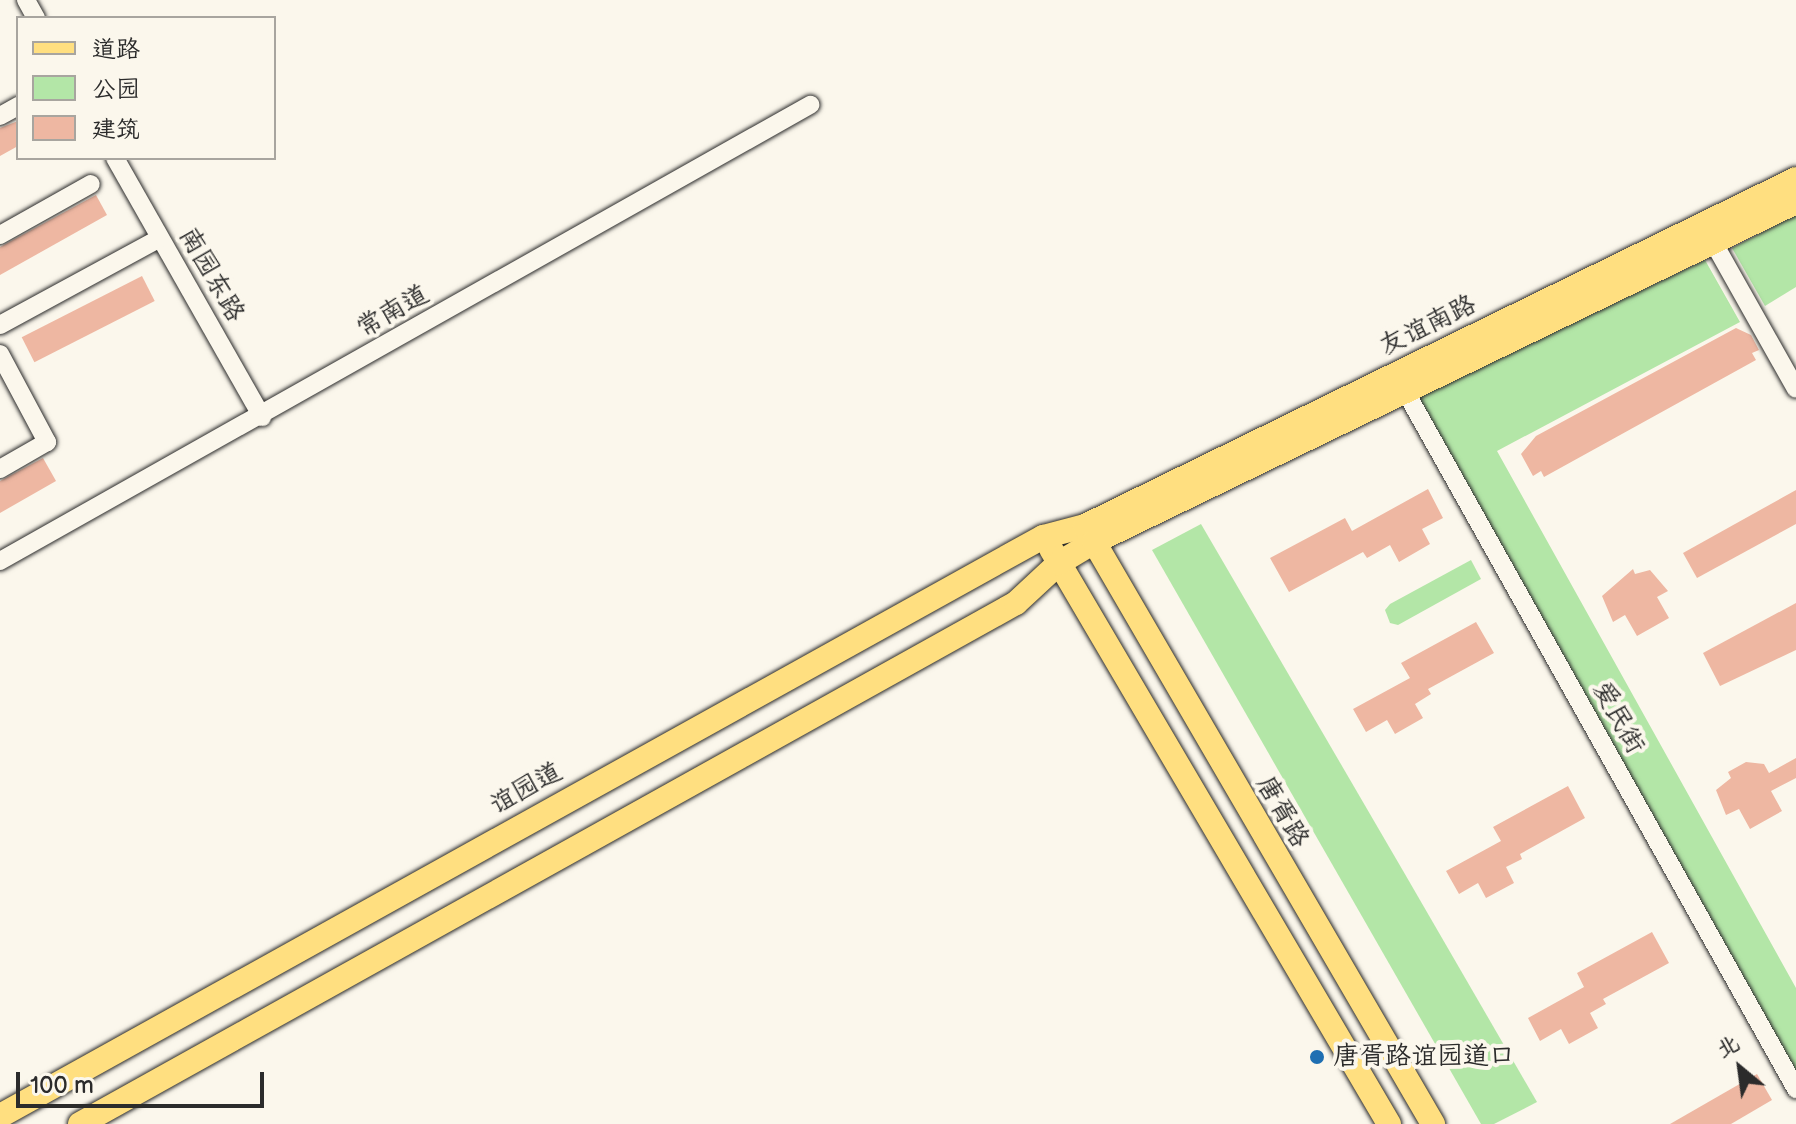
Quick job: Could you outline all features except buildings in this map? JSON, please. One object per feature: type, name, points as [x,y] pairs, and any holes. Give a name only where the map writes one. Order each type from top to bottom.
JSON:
[{"type":"main road","name":"友谊南路","points":[[1709,235],[1796,179]]},
{"type":"main road","name":"友谊南路","points":[[1090,534],[1400,381],[1709,235],[1796,202]]},
{"type":"main road","name":"谊园道","points":[[0,1116],[1043,537],[1090,534]]},
{"type":"main road","points":[[80,1124],[1016,603],[1090,534]]},
{"type":"main road","name":"唐胥路","points":[[1090,534],[1433,1124]]},
{"type":"main road","points":[[1043,537],[1389,1124]]},
{"type":"street","name":"常南道","points":[[0,561],[262,417],[810,105]]},
{"type":"street","name":"南园东路","points":[[116,160],[262,417]]},
{"type":"street","points":[[0,235],[91,184]]},
{"type":"street","points":[[1709,235],[1796,389]]},
{"type":"street","points":[[0,325],[160,238]]},
{"type":"street","points":[[0,354],[47,442],[0,469]]},
{"type":"street","name":"爱民街","points":[[1400,381],[1796,1089]]},
{"type":"green space","points":[[1796,215],[1796,287],[1765,306],[1732,248]]},
{"type":"green space","points":[[1705,260],[1740,322],[1497,451],[1796,988],[1796,1073],[1418,397]]},
{"type":"green space","points":[[1201,524],[1537,1102],[1494,1124],[1481,1124],[1152,550]]},
{"type":"green space","points":[[1471,560],[1481,579],[1398,625],[1390,623],[1385,610],[1390,604]]},
{"type":"place","name":"唐胥路谊园道口","points":[[1317,1057]]}]
